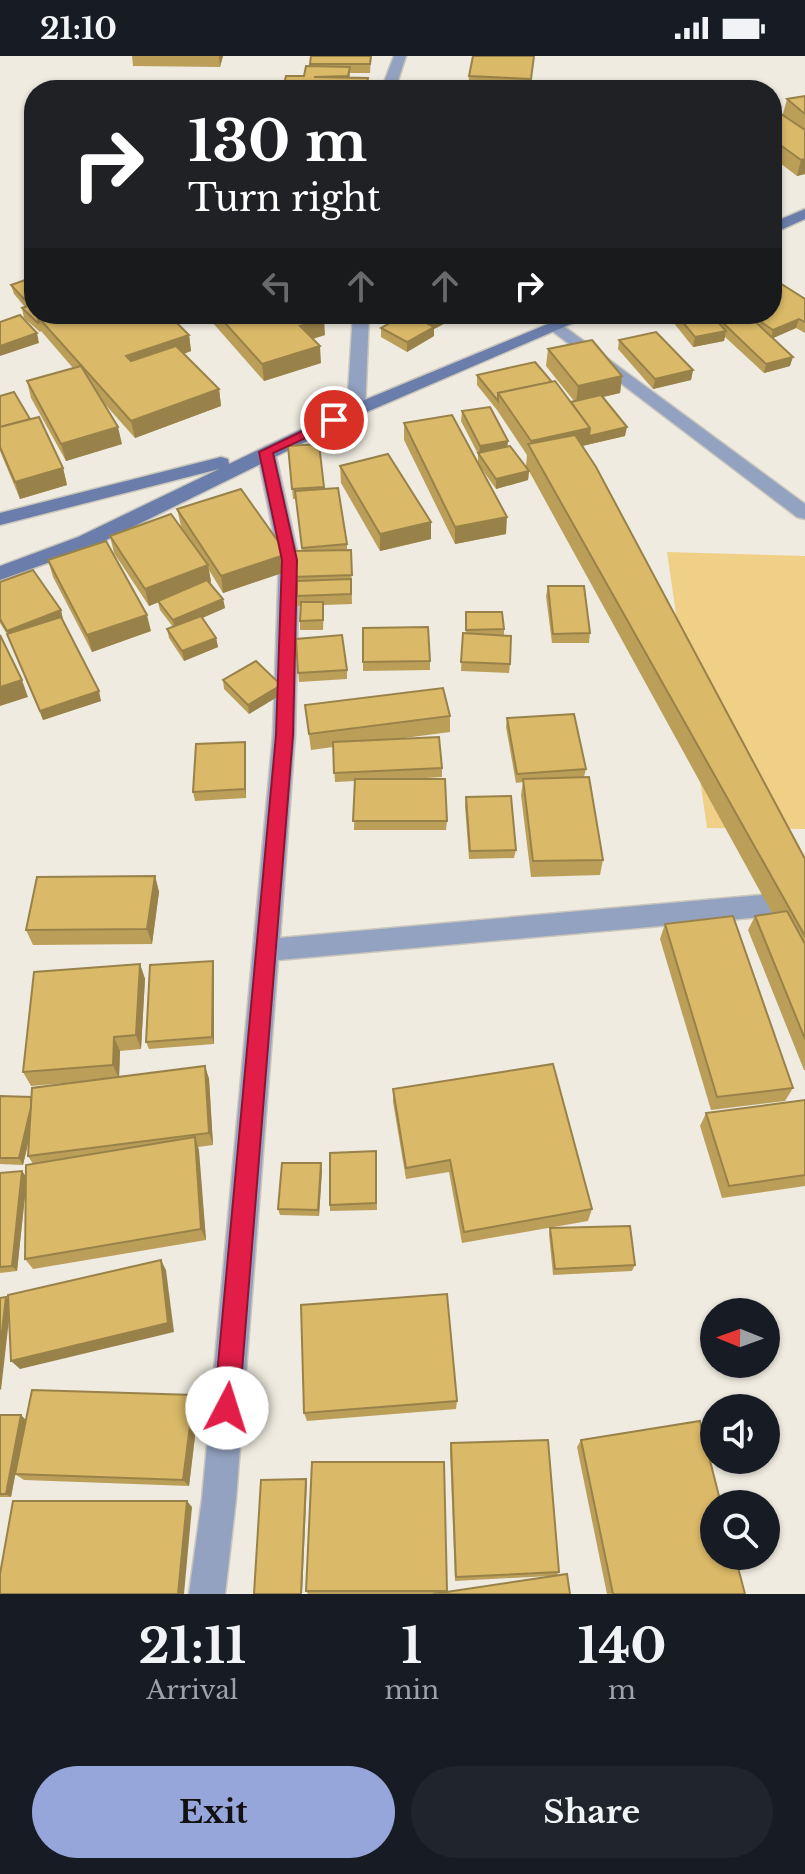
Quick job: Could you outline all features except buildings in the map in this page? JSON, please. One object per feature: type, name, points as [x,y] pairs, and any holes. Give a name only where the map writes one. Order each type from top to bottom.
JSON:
[{"type":"main road","points":[[782,224],[805,213]]},
{"type":"main road","points":[[0,573],[85,542],[356,410],[564,324]]},
{"type":"main road","points":[[0,519],[266,452]]},
{"type":"street","points":[[392,80],[400,56]]},
{"type":"street","points":[[356,410],[360,324]]},
{"type":"street","points":[[558,327],[804,513]]},
{"type":"street","points":[[207,1594],[219,1499],[284,735],[289,560],[266,452]]},
{"type":"street","points":[[266,950],[805,902]]},
{"type":"shaded area","points":[[667,552],[805,556],[805,829],[707,828]]},
{"type":"route","points":[[227,1408],[284,735],[289,560],[266,452],[334,420]]}]
